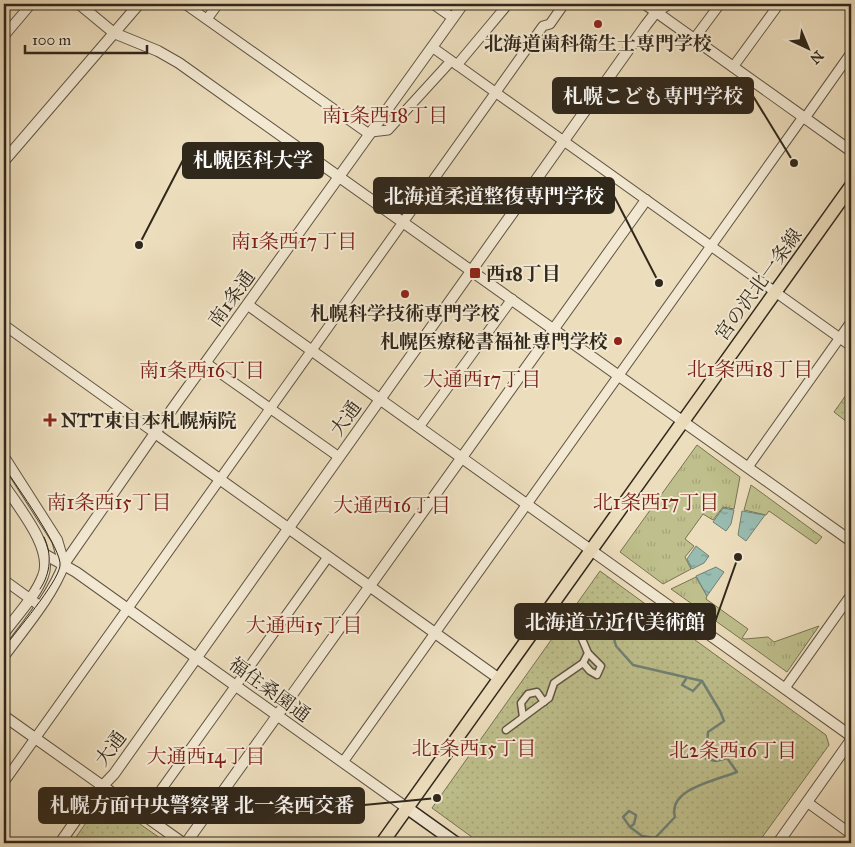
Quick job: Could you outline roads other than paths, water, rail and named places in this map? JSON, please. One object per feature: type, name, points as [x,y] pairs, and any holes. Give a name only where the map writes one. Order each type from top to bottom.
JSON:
[{"type":"main road","name":"宮の沢北一条線","points":[[382,843],[590,549],[851,186]]},
{"type":"main road","name":"福住桑園通","points":[[407,808],[456,843]]},
{"type":"street","points":[[4,36],[32,4]]},
{"type":"street","points":[[79,4],[114,33],[179,62],[851,540]]},
{"type":"street","points":[[4,161],[139,4]]},
{"type":"street","points":[[185,4],[370,133],[388,130],[454,63],[508,4]]},
{"type":"street","points":[[207,19],[218,4]]},
{"type":"street","points":[[432,4],[453,18]]},
{"type":"street","name":"南1条通","points":[[4,656],[59,578],[64,564],[155,433],[463,4]]},
{"type":"street","points":[[4,782],[543,26],[550,24],[564,4]]},
{"type":"street","points":[[645,4],[657,8],[694,39],[851,151]]},
{"type":"street","name":"大通","points":[[60,843],[196,658],[657,8],[669,4]]},
{"type":"street","points":[[694,39],[720,4]]},
{"type":"street","points":[[733,67],[779,4]]},
{"type":"street","points":[[432,47],[851,346]]},
{"type":"street","points":[[343,762],[526,504],[851,53]]},
{"type":"street","points":[[4,716],[184,843],[278,716],[646,200]]},
{"type":"street","points":[[419,427],[512,299]]},
{"type":"street","points":[[248,305],[851,736]]},
{"type":"street","points":[[748,467],[851,322]]},
{"type":"street","points":[[4,325],[498,678]]},
{"type":"street","points":[[206,363],[339,457]]},
{"type":"street","points":[[4,457],[57,540],[64,564],[45,570]]},
{"type":"street","points":[[4,485],[46,555],[45,570],[29,598],[4,633]]},
{"type":"street","name":"福住桑園通","points":[[46,555],[64,564],[407,808]]},
{"type":"street","points":[[143,815],[328,557]]},
{"type":"street","points":[[4,580],[40,606]]},
{"type":"street","points":[[785,688],[851,595]]},
{"type":"street","points":[[560,609],[573,618],[588,653],[601,666],[596,674],[590,671],[583,663]]},
{"type":"street","points":[[506,730],[549,698],[554,683],[583,663],[588,653]]},
{"type":"street","points":[[523,717],[521,703],[528,694],[537,692],[544,702]]},
{"type":"street","points":[[778,843],[851,740]]},
{"type":"street","points":[[807,802],[851,834]]},
{"type":"water","points":[[723,508],[734,510],[731,524],[726,531],[713,522]]},
{"type":"water","points":[[742,511],[765,515],[746,541],[738,535]]},
{"type":"water","points":[[696,546],[709,556],[704,563],[692,569],[687,559]]},
{"type":"water","points":[[716,567],[724,572],[707,596],[696,576]]},
{"type":"waterway","points":[[590,624],[613,635],[616,646],[633,665],[702,681],[724,721],[708,732],[706,759],[716,761],[727,758],[737,772],[706,782],[678,799],[675,807],[675,817],[655,838],[642,836],[630,827],[634,824],[636,815],[629,811],[623,817],[630,827]]},
{"type":"waterway","points":[[686,679],[682,685],[693,691],[702,681]]},
{"type":"tram line","points":[[4,467],[54,546],[60,566],[52,584],[4,648]]},
{"type":"tram line","points":[[40,589],[44,583],[49,563],[47,543],[44,537]]},
{"type":"place","name":"北海道歯科衛生士専門学校","points":[[598,24]]},
{"type":"place","name":"札幌こども専門学校","points":[[794,163]]},
{"type":"place","name":"札幌医科大学","points":[[139,245]]},
{"type":"place","name":"西18丁目","points":[[475,273]]},
{"type":"place","name":"北海道柔道整復専門学校","points":[[659,283]]},
{"type":"place","name":"札幌科学技術専門学校","points":[[405,294]]},
{"type":"place","name":"札幌医療秘書福祉専門学校","points":[[618,341]]},
{"type":"place","name":"NTT東日本札幌病院","points":[[50,420]]},
{"type":"place","name":"北海道立近代美術館","points":[[738,557]]},
{"type":"place","name":"札幌方面中央警察署 北一条西交番","points":[[437,798]]},
{"type":"district","name":"南1条西18丁目","points":[[385,115]]},
{"type":"district","name":"南1条西17丁目","points":[[294,241]]},
{"type":"district","name":"北1条西18丁目","points":[[750,369]]},
{"type":"district","name":"南1条西16丁目","points":[[202,370]]},
{"type":"district","name":"大通西17丁目","points":[[482,379]]},
{"type":"district","name":"南1条西15丁目","points":[[109,502]]},
{"type":"district","name":"北1条西17丁目","points":[[656,502]]},
{"type":"district","name":"大通西16丁目","points":[[392,505]]},
{"type":"district","name":"大通西15丁目","points":[[304,625]]},
{"type":"district","name":"北1条西15丁目","points":[[474,748]]},
{"type":"district","name":"北2条西16丁目","points":[[733,750]]},
{"type":"district","name":"大通西14丁目","points":[[206,756]]}]
